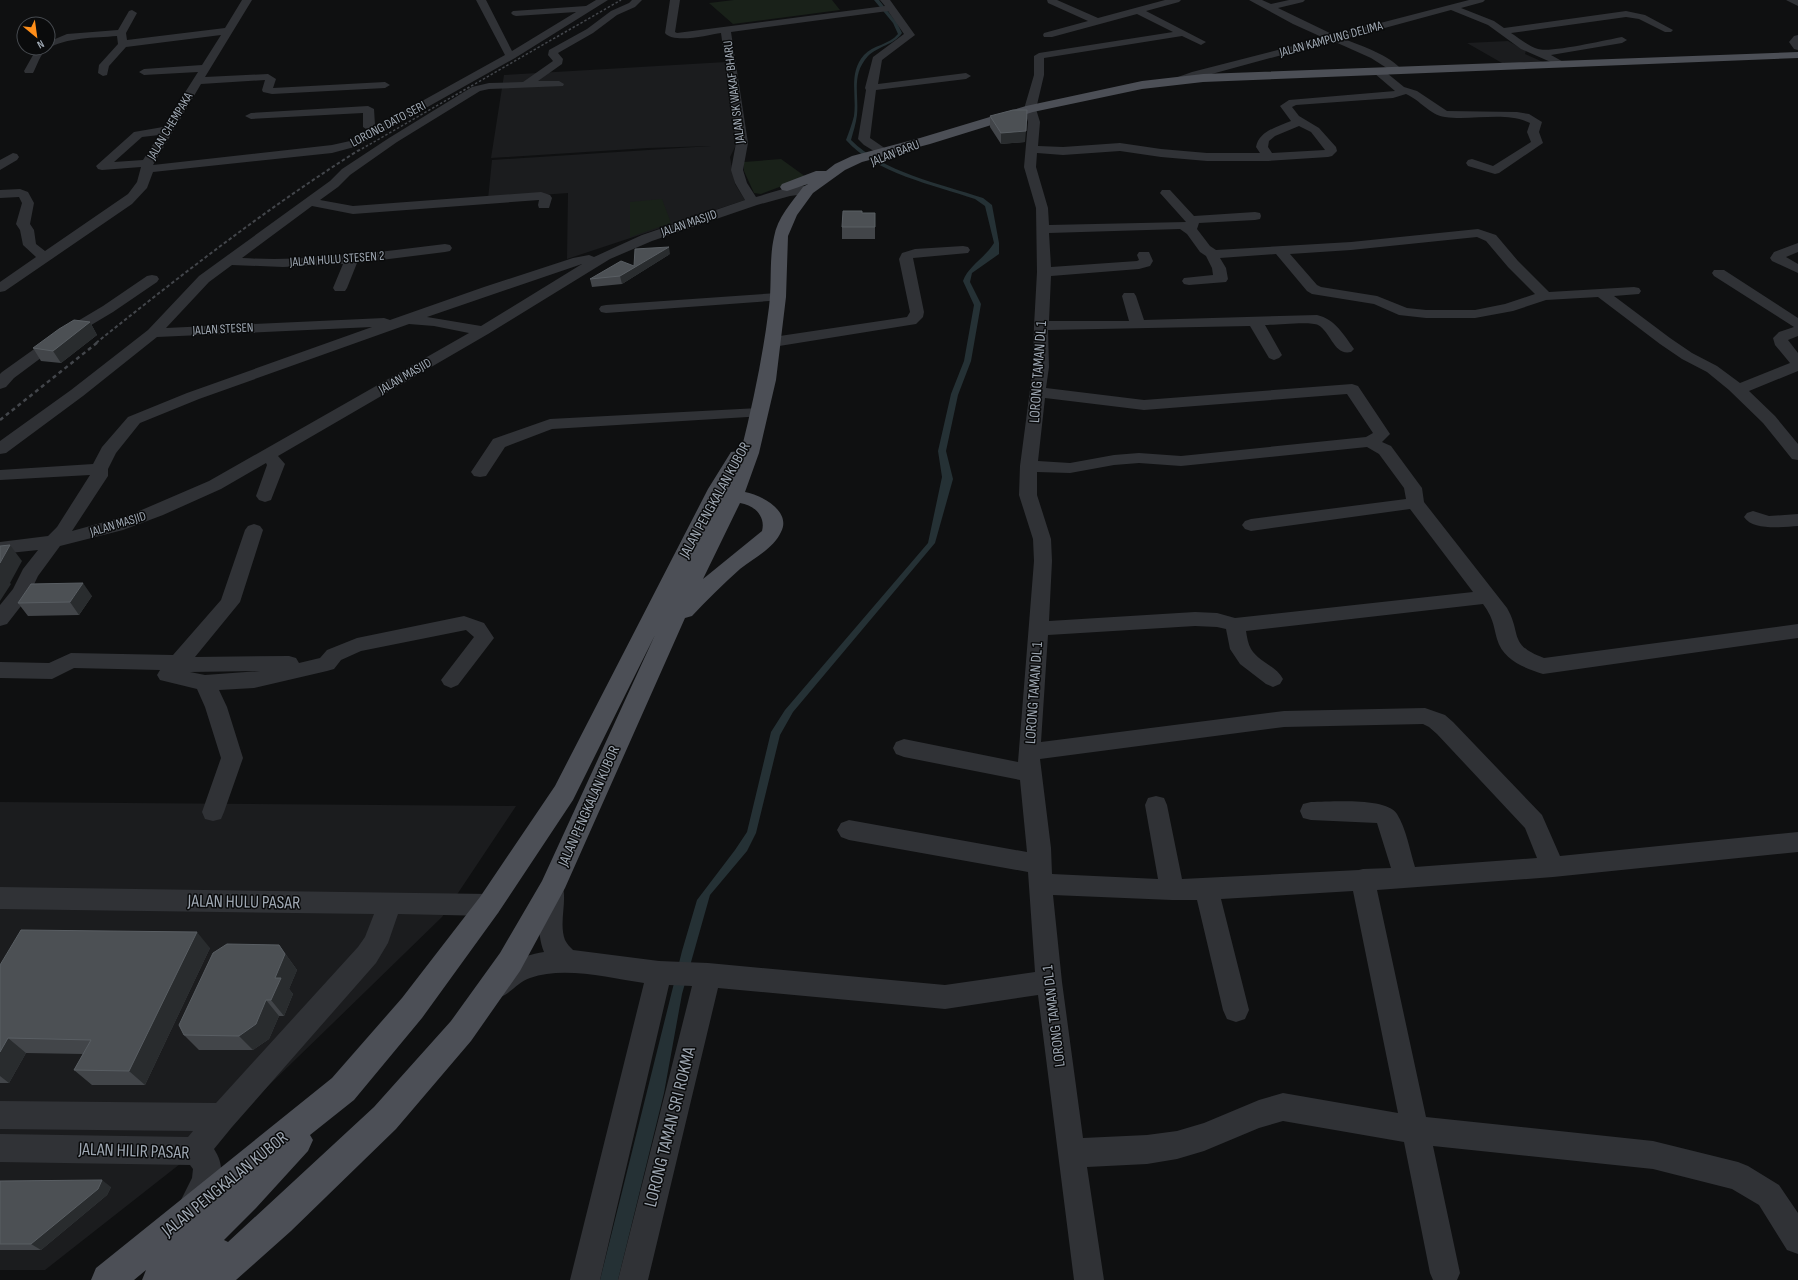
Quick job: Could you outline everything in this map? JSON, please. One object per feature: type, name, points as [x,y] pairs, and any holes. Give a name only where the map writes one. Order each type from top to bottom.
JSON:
[{"type":"main road","points":[[925,142],[1030,109],[1142,85],[1182,79],[1798,55]]},
{"type":"main road","name":"JALAN BARU","points":[[757,421],[767,380],[773,342],[778,297],[781,236],[790,215],[799,203],[840,167],[882,152],[925,142]]},
{"type":"main road","name":"JALAN BARU","points":[[781,254],[793,237],[804,216],[813,192],[867,164],[925,142]]},
{"type":"main road","points":[[787,188],[840,167]]},
{"type":"main road","points":[[774,196],[792,197],[799,203]]},
{"type":"main road","name":"JALAN PENGKALAN KUBOR","points":[[211,1280],[279,1219],[385,1118],[461,1031],[510,962],[552,888],[670,626],[721,501],[757,421]]},
{"type":"main road","points":[[670,626],[713,581],[767,539],[773,528],[772,515],[763,505],[750,499],[721,501]]},
{"type":"main road","name":"JALAN PENGKALAN KUBOR","points":[[159,1280],[245,1197],[344,1089],[412,1008],[489,905],[564,793],[721,501]]},
{"type":"main road","name":"JALAN PENGKALAN KUBOR","points":[[108,1280],[344,1089]]},
{"type":"main road","name":"JALAN PENGKALAN KUBOR","points":[[189,1280],[385,1118]]},
{"type":"street","name":"JALAN CHEMPAKA","points":[[0,288],[131,199],[139,192],[143,185],[147,166],[167,130],[247,0]]},
{"type":"street","points":[[481,0],[511,56]]},
{"type":"street","name":"LORONG DATO SERI","points":[[167,130],[138,134],[102,166],[147,166],[332,149],[354,144],[511,56],[603,0]]},
{"type":"street","points":[[526,85],[558,62],[553,52],[590,31],[614,13],[632,5],[637,0]]},
{"type":"street","name":"JALAN SK WAKAF BHARU","points":[[675,0],[670,33],[675,36],[726,30],[742,143],[737,170],[741,183],[752,202]]},
{"type":"street","points":[[1048,35],[1176,0]]},
{"type":"street","points":[[1254,0],[1272,7],[1304,26],[1380,59],[1397,70]]},
{"type":"street","points":[[1272,7],[1300,0]]},
{"type":"street","name":"JALAN KAMPUNG DELIMA","points":[[1182,79],[1480,0]]},
{"type":"street","points":[[1791,0],[1798,3]]},
{"type":"street","points":[[1051,2],[1098,22]]},
{"type":"street","points":[[726,30],[868,11],[888,6],[910,35],[877,58],[870,88],[870,100],[864,139],[882,152]]},
{"type":"street","points":[[1452,7],[1483,19],[1525,47],[1562,64]]},
{"type":"street","points":[[516,13],[587,9]]},
{"type":"street","points":[[1139,11],[1201,42]]},
{"type":"street","points":[[123,44],[121,33],[132,13]]},
{"type":"street","points":[[1503,31],[1626,14],[1642,17],[1668,30]]},
{"type":"street","points":[[103,74],[104,66],[123,44],[176,36],[227,32]]},
{"type":"street","points":[[56,42],[67,37],[121,33]]},
{"type":"street","points":[[1030,109],[1039,75],[1039,56],[1183,33]]},
{"type":"street","points":[[1798,38],[1794,42],[1798,47]]},
{"type":"street","points":[[1538,53],[1560,52],[1595,44],[1622,40]]},
{"type":"street","points":[[29,71],[36,56]]},
{"type":"street","points":[[144,72],[205,68]]},
{"type":"street","points":[[1378,71],[1400,89],[1414,92],[1436,110],[1446,114],[1517,115],[1525,116],[1536,122],[1533,132],[1537,143],[1502,167],[1493,170],[1472,163]]},
{"type":"street","points":[[870,88],[966,76]]},
{"type":"street","points":[[197,81],[268,77],[271,79],[267,90],[272,92],[385,85]]},
{"type":"street","points":[[0,450],[77,393],[153,333],[204,279],[334,184],[346,172],[393,140],[476,89],[489,86],[559,84]]},
{"type":"street","points":[[1032,149],[1063,151],[1099,147],[1120,147],[1207,157],[1268,157],[1323,154],[1331,150],[1330,147],[1315,131],[1298,122],[1291,115],[1286,106],[1289,103],[1394,95],[1402,92],[1400,89]]},
{"type":"street","points":[[251,116],[368,108],[369,127],[378,131]]},
{"type":"street","name":"LORONG TAMAN DL 1","points":[[1030,109],[1034,122],[1030,167],[1042,208],[1044,272],[1041,326],[1041,367],[1029,466],[1028,495],[1042,539],[1043,561],[1030,762],[1049,982],[1070,1153],[1089,1280]]},
{"type":"street","points":[[1268,157],[1262,147],[1263,140],[1270,134],[1298,122]]},
{"type":"street","points":[[0,166],[13,157]]},
{"type":"street","name":"JALAN MASJID","points":[[0,548],[62,540],[110,527],[175,504],[215,485],[483,331],[605,256],[648,238],[752,202],[787,188],[813,192]]},
{"type":"street","name":"JALAN MASJID","points":[[752,202],[790,192],[813,192]]},
{"type":"street","points":[[0,194],[18,193],[24,195],[28,202],[23,224],[27,230],[30,245],[44,257]]},
{"type":"street","points":[[1166,193],[1190,224],[1205,251],[1211,254],[1351,246],[1478,233],[1491,238],[1513,264],[1545,296]]},
{"type":"street","points":[[310,202],[353,210],[541,196],[546,198],[544,205]]},
{"type":"street","points":[[1043,228],[1178,225],[1255,216]]},
{"type":"street","name":"JALAN HULU STESEN 2","points":[[228,261],[250,263],[304,263],[351,260],[445,248]]},
{"type":"street","points":[[1798,248],[1779,255],[1777,258],[1798,269]]},
{"type":"street","points":[[773,342],[911,321],[916,317],[917,312],[907,256],[915,253],[963,250]]},
{"type":"street","points":[[1280,251],[1312,288],[1317,291],[1377,300],[1411,313],[1468,314],[1492,312],[1531,302],[1545,296],[1634,291]]},
{"type":"street","points":[[1189,280],[1221,279],[1219,268],[1211,254]]},
{"type":"street","points":[[1044,272],[1139,265],[1145,263],[1146,261],[1144,255]]},
{"type":"street","points":[[0,619],[21,592],[43,574],[62,540],[63,531],[99,476],[99,469],[108,451],[134,420],[200,394],[489,290],[584,259],[605,256]]},
{"type":"street","points":[[340,288],[351,260]]},
{"type":"street","points":[[1719,273],[1798,324]]},
{"type":"street","points":[[0,384],[8,375],[45,347],[87,320],[105,311],[152,279]]},
{"type":"street","points":[[1601,293],[1689,358],[1712,369],[1769,419],[1798,455]]},
{"type":"street","points":[[1129,296],[1138,325]]},
{"type":"street","points":[[606,309],[778,297]]},
{"type":"street","points":[[1041,326],[1138,325],[1317,319],[1322,321],[1346,349]]},
{"type":"street","name":"JALAN STESEN","points":[[153,333],[407,320],[434,322],[483,331]]},
{"type":"street","points":[[1255,321],[1274,355]]},
{"type":"street","points":[[1737,390],[1798,365],[1780,342],[1780,338],[1784,335],[1798,332]]},
{"type":"street","points":[[1029,466],[1070,468],[1114,460],[1139,458],[1181,461],[1370,442],[1382,434],[1352,389],[1144,405],[1038,392]]},
{"type":"street","points":[[480,472],[499,443],[550,424],[757,421]]},
{"type":"street","points":[[1370,442],[1385,450],[1413,488],[1415,503],[1500,613],[1505,622],[1509,644],[1528,662],[1543,666],[1798,631]]},
{"type":"street","points":[[265,496],[276,464],[268,454]]},
{"type":"street","points":[[0,475],[99,469]]},
{"type":"street","points":[[1251,525],[1415,503]]},
{"type":"street","points":[[1753,517],[1768,522],[1798,520]]},
{"type":"street","points":[[254,530],[230,602],[167,675],[205,683],[254,680],[327,664],[334,655]]},
{"type":"street","points":[[1038,629],[1195,619],[1217,620],[1235,625],[1488,597]]},
{"type":"street","points":[[0,670],[52,671],[71,660],[177,664],[288,663],[334,655],[357,645],[464,623],[474,625],[480,630],[484,638],[451,680]]},
{"type":"street","points":[[1235,625],[1240,649],[1247,659],[1273,679]]},
{"type":"street","points":[[205,683],[216,707],[232,758],[213,812]]},
{"type":"street","points":[[904,748],[1030,762],[1284,719],[1425,716],[1437,721],[1445,728],[1534,822],[1553,867]]},
{"type":"street","points":[[1156,804],[1172,890]]},
{"type":"street","points":[[1311,811],[1375,812],[1385,816],[1389,821],[1406,878]]},
{"type":"street","points":[[849,830],[1040,874],[1172,890],[1363,879],[1406,878],[1553,867],[1798,842]]},
{"type":"street","points":[[1363,879],[1445,1273]]},
{"type":"street","points":[[552,888],[551,931],[554,946],[566,961]]},
{"type":"street","points":[[1206,889],[1236,1010]]},
{"type":"street","name":"JALAN HULU PASAR","points":[[0,898],[489,905]]},
{"type":"street","points":[[195,1151],[222,1117],[368,955],[375,943],[390,903]]},
{"type":"street","points":[[486,996],[516,972],[531,966],[566,961],[663,972],[945,997],[1049,982]]},
{"type":"street","points":[[585,1280],[663,972]]},
{"type":"street","name":"LORONG TAMAN SRI ROKMA","points":[[633,1280],[702,975]]},
{"type":"street","points":[[1070,1153],[1161,1149],[1194,1141],[1264,1111],[1283,1107],[1416,1130],[1653,1155],[1738,1176],[1769,1195],[1798,1239]]},
{"type":"street","points":[[0,1114],[222,1117]]},
{"type":"street","name":"JALAN HILIR PASAR","points":[[0,1148],[195,1151],[207,1162],[208,1172],[206,1182],[188,1214]]},
{"type":"shaded area","points":[[734,0],[832,0],[840,10],[733,24],[709,3]]},
{"type":"shaded area","points":[[874,0],[879,0],[897,23],[902,33],[895,40],[868,56],[859,70],[857,84],[857,115],[851,140],[879,161],[895,169],[983,198],[992,205],[999,243],[999,254],[972,273],[970,282],[981,304],[971,361],[958,395],[946,451],[953,479],[935,543],[793,712],[780,735],[756,833],[747,851],[710,895],[682,994],[664,1093],[618,1280],[600,1280],[682,951],[697,900],[747,832],[771,732],[785,710],[928,543],[942,477],[938,451],[951,394],[964,361],[974,305],[963,281],[969,270],[994,243],[985,206],[975,199],[906,177],[873,161],[858,151],[846,140],[854,116],[854,84],[856,69],[859,62],[864,55],[872,49],[890,41],[898,34],[893,23]]},
{"type":"shaded area","points":[[1508,41],[1526,51],[1525,54],[1543,62],[1502,63],[1467,43]]},
{"type":"shaded area","points":[[726,62],[736,145],[730,157],[735,184],[745,200],[567,259],[568,193],[488,199],[492,160],[711,146],[648,148],[491,158],[504,75]]},
{"type":"shaded area","points":[[781,159],[806,177],[761,194],[754,193],[744,171],[744,162]]},
{"type":"shaded area","points":[[662,199],[671,223],[630,237],[630,202]]},
{"type":"shaded area","points":[[0,802],[516,806],[442,917],[222,1131],[45,1270],[0,1270]]},
{"type":"building","points":[[1013,110],[1027,110],[1026,131],[1001,133],[990,116]]},
{"type":"building","points":[[843,211],[875,213],[875,227],[842,227]]},
{"type":"building","points":[[669,247],[620,276],[590,279],[621,261],[634,266],[635,249]]},
{"type":"building","points":[[74,320],[90,322],[53,351],[33,348],[59,329]]},
{"type":"building","points":[[10,545],[0,563],[0,546]]},
{"type":"building","points":[[83,583],[70,602],[18,603],[31,584]]},
{"type":"building","points":[[21,930],[197,932],[129,1071],[74,1070],[91,1040],[8,1038],[0,1052],[0,965]]},
{"type":"building","points":[[227,944],[279,945],[285,954],[275,978],[281,978],[271,1000],[266,1000],[256,1024],[239,1036],[184,1035],[179,1025],[213,953]]},
{"type":"building","points":[[102,1180],[98,1189],[31,1244],[0,1244],[0,1181]]},
{"type":"railway","points":[[358,151],[621,0]]},
{"type":"railway","points":[[96,343],[225,243],[291,195],[359,150]]},
{"type":"railway","points":[[0,420],[98,342]]}]
